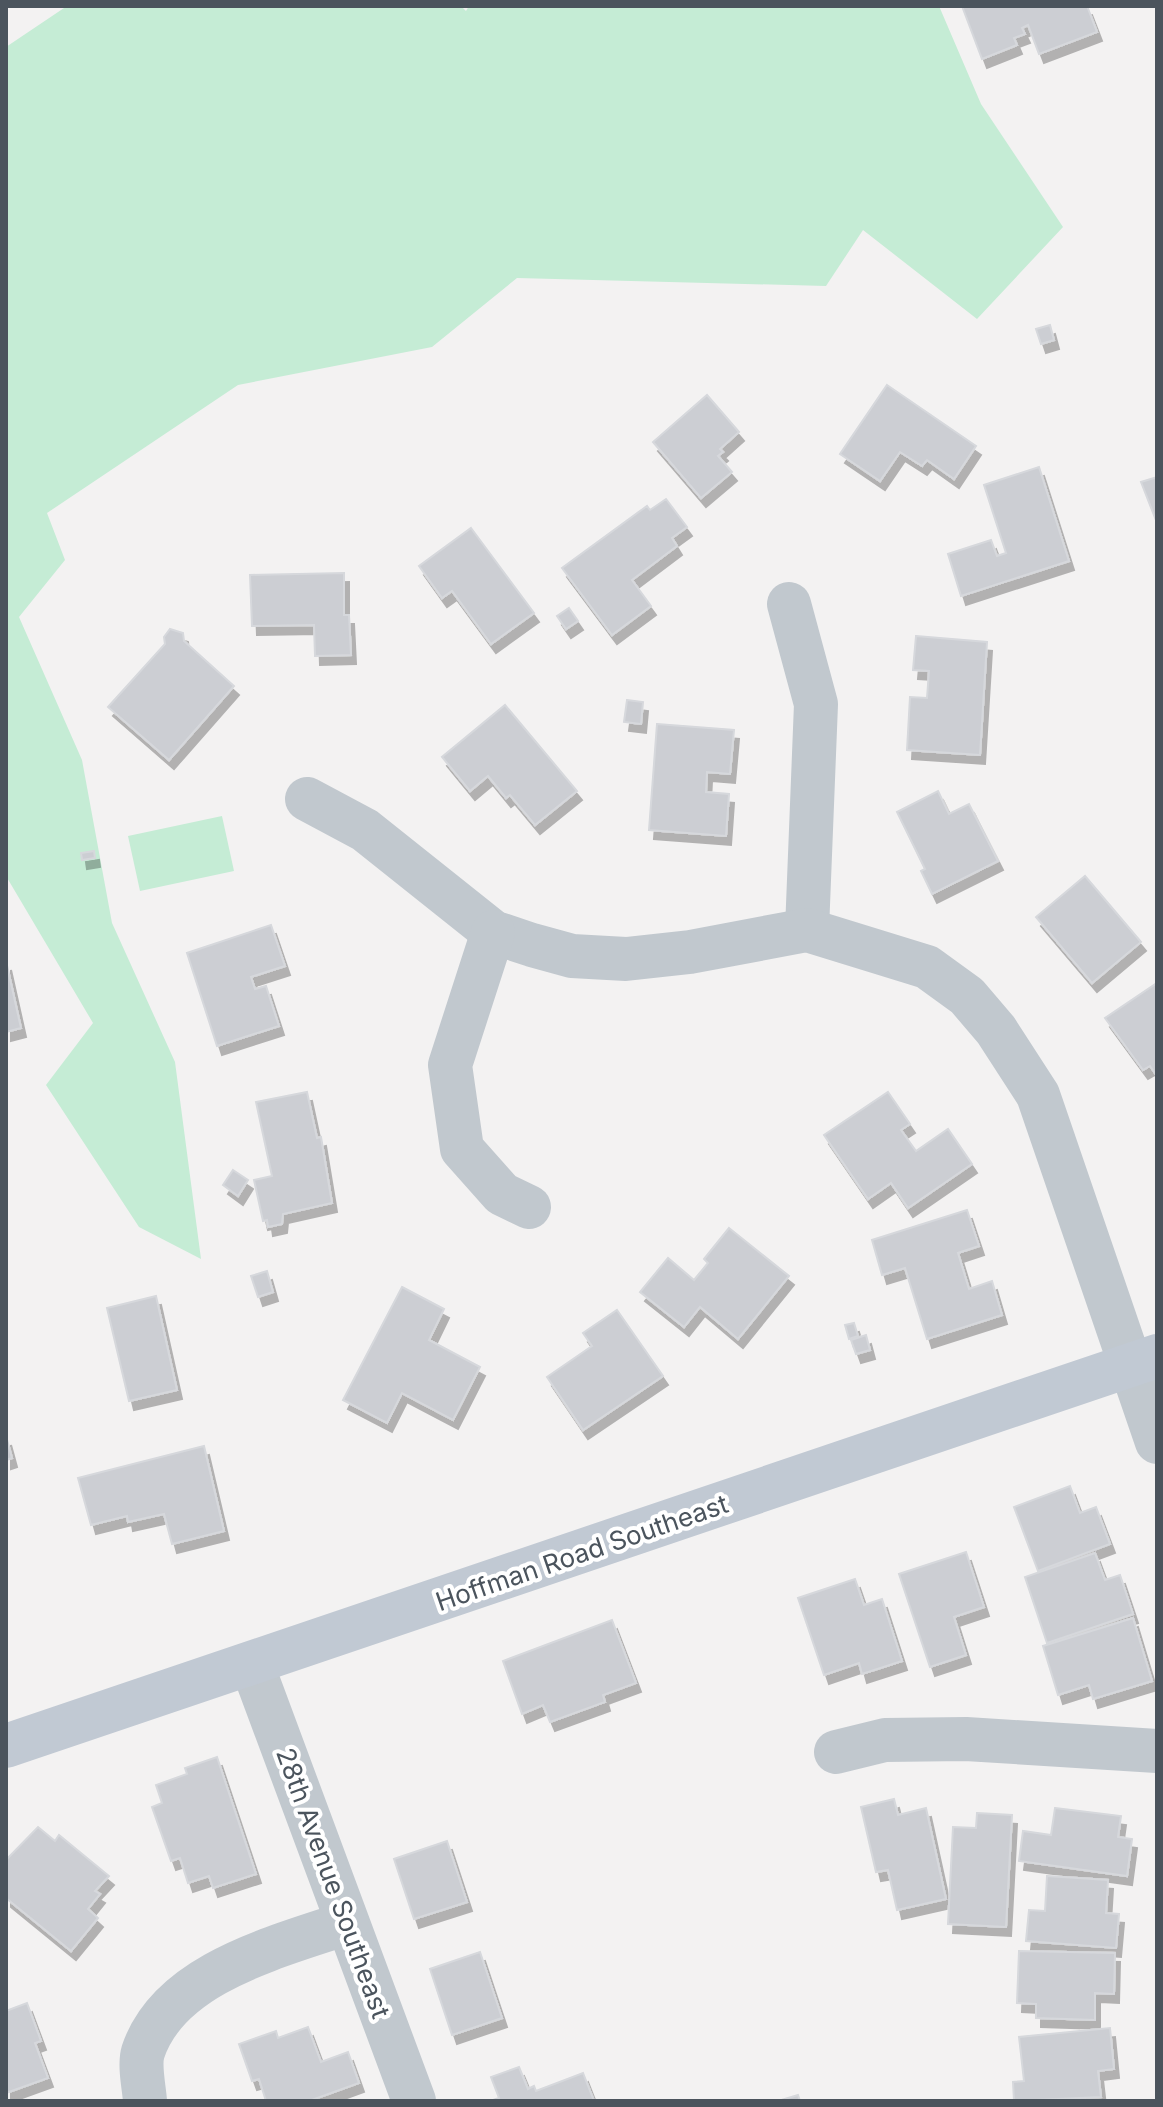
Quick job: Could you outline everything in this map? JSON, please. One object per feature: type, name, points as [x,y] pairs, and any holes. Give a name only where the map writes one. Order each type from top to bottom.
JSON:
[{"type":"street","points":[[789,604],[816,704],[807,930]]},
{"type":"street","points":[[307,799],[365,830],[493,932],[572,956],[626,959],[690,952],[807,930],[927,967],[967,996],[996,1030],[1038,1095],[1144,1360],[1157,1442]]},
{"type":"street","points":[[493,932],[450,1065],[462,1149],[502,1194],[529,1207]]},
{"type":"street","name":"Hoffman Road Southeast","points":[[6,1746],[1144,1360]]},
{"type":"street","name":"28th Avenue Southeast","points":[[252,1665],[414,2101]]},
{"type":"street","points":[[836,1752],[885,1740],[966,1739],[1157,1751]]},
{"type":"street","points":[[145,2101],[142,2054],[174,2000],[251,1955],[347,1923]]},
{"type":"green space","points":[[67,6],[461,6],[466,11],[469,6],[939,6],[981,104],[1063,227],[977,319],[863,230],[826,286],[517,278],[432,347],[238,385],[47,513],[65,560],[19,617],[82,760],[112,923],[175,1062],[201,1259],[139,1227],[46,1085],[93,1023],[6,876],[6,47]]},
{"type":"green space","points":[[222,816],[234,871],[140,891],[128,836]]},
{"type":"building","points":[[962,6],[1087,6],[1097,32],[1039,54],[1028,25],[1022,28],[1025,34],[1014,38],[1017,45],[982,59]]},
{"type":"building","points":[[1050,325],[1054,340],[1041,344],[1036,329]]},
{"type":"building","points":[[887,385],[976,446],[954,479],[927,460],[922,466],[900,452],[880,481],[840,454]]},
{"type":"building","points":[[707,395],[739,432],[720,449],[723,452],[718,456],[732,472],[701,498],[653,442]]},
{"type":"building","points":[[1039,467],[1069,561],[961,596],[948,554],[991,540],[997,556],[1006,553],[984,485]]},
{"type":"building","points":[[1157,477],[1157,523],[1141,482]]},
{"type":"building","points":[[666,499],[687,527],[672,538],[677,546],[632,580],[651,606],[612,635],[562,568],[647,506],[650,510]]},
{"type":"building","points":[[471,528],[534,613],[491,644],[452,591],[442,598],[419,566]]},
{"type":"building","points":[[344,573],[344,615],[349,615],[351,655],[315,656],[314,625],[252,626],[250,575]]},
{"type":"building","points":[[569,608],[578,621],[566,629],[557,616]]},
{"type":"building","points":[[170,629],[183,633],[184,641],[234,686],[169,760],[108,707],[165,644],[164,637]]},
{"type":"building","points":[[916,636],[987,642],[980,755],[907,750],[910,697],[927,698],[929,671],[913,670]]},
{"type":"building","points":[[627,700],[643,702],[641,724],[624,722]]},
{"type":"building","points":[[505,705],[577,791],[535,825],[510,795],[506,798],[488,776],[470,791],[442,757]]},
{"type":"building","points":[[657,724],[734,730],[730,774],[707,772],[706,792],[729,794],[726,836],[649,830]]},
{"type":"building","points":[[938,791],[949,814],[969,804],[998,861],[932,894],[921,871],[925,869],[897,812]]},
{"type":"building","points":[[94,851],[95,858],[82,860],[81,853]]},
{"type":"building","points":[[1085,876],[1141,942],[1092,983],[1036,917]]},
{"type":"building","points":[[271,925],[285,966],[251,977],[255,989],[266,986],[279,1026],[217,1046],[187,953]]},
{"type":"building","points":[[6,961],[21,1028],[6,1032]]},
{"type":"building","points":[[1157,983],[1157,1076],[1150,1066],[1143,1070],[1105,1018]]},
{"type":"building","points":[[307,1092],[317,1138],[321,1137],[332,1203],[283,1214],[282,1224],[268,1227],[267,1220],[263,1221],[254,1180],[272,1176],[256,1102]]},
{"type":"building","points":[[888,1092],[910,1124],[901,1130],[916,1151],[948,1129],[972,1164],[908,1208],[891,1183],[868,1199],[824,1135]]},
{"type":"building","points":[[233,1170],[248,1180],[238,1196],[223,1185]]},
{"type":"building","points":[[967,1210],[979,1246],[958,1253],[969,1289],[992,1281],[1002,1315],[927,1339],[905,1268],[882,1275],[872,1240]]},
{"type":"building","points":[[729,1228],[789,1276],[738,1339],[700,1307],[684,1327],[640,1292],[668,1258],[694,1280],[708,1263],[704,1259]]},
{"type":"building","points":[[267,1271],[273,1292],[258,1297],[251,1276]]},
{"type":"building","points":[[402,1287],[444,1309],[429,1340],[480,1367],[453,1420],[402,1393],[387,1423],[343,1400]]},
{"type":"building","points":[[156,1296],[177,1390],[129,1401],[107,1308]]},
{"type":"building","points":[[617,1310],[663,1376],[583,1430],[547,1377],[592,1346],[583,1333]]},
{"type":"building","points":[[854,1323],[858,1336],[849,1339],[845,1325]]},
{"type":"building","points":[[866,1335],[870,1350],[856,1354],[851,1340]]},
{"type":"building","points":[[6,1436],[12,1458],[6,1460]]},
{"type":"building","points":[[204,1446],[224,1531],[172,1544],[164,1514],[128,1522],[127,1516],[91,1525],[78,1478]]},
{"type":"building","points":[[1070,1486],[1080,1513],[1096,1507],[1110,1544],[1038,1571],[1014,1507]]},
{"type":"building","points":[[966,1552],[984,1607],[954,1617],[966,1655],[930,1667],[899,1574]]},
{"type":"building","points":[[1095,1553],[1105,1580],[1120,1575],[1133,1614],[1047,1643],[1025,1577]]},
{"type":"building","points":[[855,1579],[864,1605],[882,1599],[902,1661],[862,1674],[859,1663],[824,1675],[798,1598]]},
{"type":"building","points":[[1133,1618],[1152,1681],[1093,1699],[1089,1685],[1058,1695],[1043,1646]]},
{"type":"building","points":[[612,1620],[636,1683],[603,1695],[605,1702],[550,1722],[543,1705],[522,1714],[503,1661]]},
{"type":"building","points":[[217,1757],[256,1874],[213,1888],[209,1876],[188,1883],[180,1858],[171,1861],[152,1807],[162,1803],[156,1785],[187,1774],[185,1768]]},
{"type":"building","points":[[894,1799],[898,1815],[926,1808],[946,1899],[897,1910],[888,1870],[876,1872],[861,1807]]},
{"type":"building","points":[[1055,1808],[1121,1816],[1118,1837],[1132,1839],[1127,1876],[1019,1861],[1023,1831],[1051,1835]]},
{"type":"building","points":[[977,1813],[1012,1815],[1006,1927],[948,1924],[953,1827],[976,1828]]},
{"type":"building","points":[[38,1827],[55,1841],[59,1835],[109,1876],[95,1891],[100,1894],[88,1909],[98,1918],[71,1951],[6,1898],[6,1860]]},
{"type":"building","points":[[447,1841],[467,1902],[414,1919],[394,1859]]},
{"type":"building","points":[[1047,1876],[1108,1880],[1106,1913],[1119,1914],[1116,1948],[1026,1941],[1029,1910],[1045,1911]]},
{"type":"building","points":[[1019,1951],[1115,1953],[1114,1994],[1095,1993],[1095,2020],[1036,2018],[1036,2004],[1017,2003]]},
{"type":"building","points":[[480,1952],[502,2018],[452,2035],[430,1969]]},
{"type":"building","points":[[27,2003],[41,2041],[35,2043],[48,2078],[6,2093],[6,2011]]},
{"type":"building","points":[[308,2027],[321,2062],[348,2052],[359,2083],[309,2101],[266,2101],[259,2079],[252,2081],[239,2044],[276,2031],[278,2038]]},
{"type":"building","points":[[1110,2028],[1114,2069],[1098,2071],[1101,2097],[1014,2101],[1013,2082],[1024,2081],[1019,2037]]},
{"type":"building","points":[[519,2067],[528,2089],[534,2086],[536,2091],[583,2073],[594,2101],[490,2101],[499,2098],[491,2077]]},
{"type":"building","points":[[798,2095],[800,2101],[778,2101]]}]
